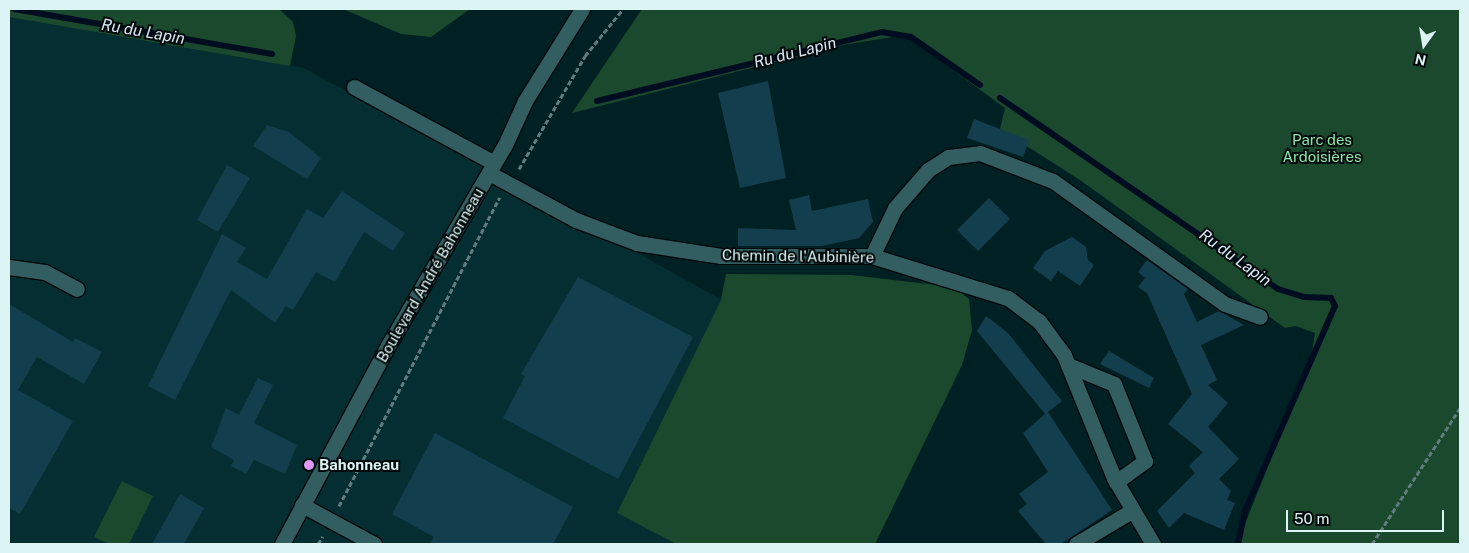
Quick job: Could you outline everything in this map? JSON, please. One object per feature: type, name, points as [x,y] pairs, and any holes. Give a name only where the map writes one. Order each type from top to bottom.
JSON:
[{"type":"street","name":"Boulevard André Bahonneau","points":[[282,544],[302,505],[492,168],[534,85],[582,9]]},
{"type":"street","name":"Chemin de l'Aubinière","points":[[354,87],[492,168],[508,185],[595,229],[668,250],[721,256],[872,256],[1008,298],[1039,321],[1068,366],[1116,482],[1153,544]]},
{"type":"street","points":[[872,256],[895,208],[928,170],[948,157],[980,153],[1053,181],[1225,304],[1260,317]]},
{"type":"street","points":[[9,267],[45,272],[77,289]]},
{"type":"street","points":[[1068,366],[1114,384],[1145,461],[1116,482]]},
{"type":"street","points":[[302,505],[374,544]]},
{"type":"street","points":[[1076,544],[1133,510]]},
{"type":"path","points":[[318,544],[508,185],[585,56],[623,9]]},
{"type":"path","points":[[1372,544],[1460,408]]},
{"type":"shaded area","points":[[9,17],[304,68],[722,300],[617,513],[676,544],[9,544]]},
{"type":"green space","points":[[9,9],[279,9],[293,22],[296,36],[290,66],[9,17]]},
{"type":"green space","points":[[343,9],[470,9],[431,37],[401,34]]},
{"type":"green space","name":"Parc des Ardoisières","points":[[642,9],[1460,9],[1460,544],[1237,544],[1311,359],[1315,333],[1296,326],[1285,328],[1080,180],[1000,129],[1005,108],[905,35],[843,45],[572,113]]},
{"type":"green space","points":[[726,274],[851,275],[956,289],[969,299],[972,330],[962,365],[875,544],[676,544],[617,513],[721,300]]},
{"type":"green space","points":[[122,481],[153,496],[129,544],[109,544],[94,537]]},
{"type":"building","points":[[768,81],[786,178],[740,188],[718,93]]},
{"type":"building","points":[[974,119],[1029,140],[1023,157],[967,138]]},
{"type":"building","points":[[267,125],[289,132],[321,158],[307,179],[253,146]]},
{"type":"building","points":[[227,165],[250,178],[218,232],[197,220]]},
{"type":"building","points":[[342,191],[405,233],[393,251],[364,232],[335,282],[316,272],[293,310],[286,306],[275,323],[231,290],[175,400],[148,386],[222,234],[246,248],[237,262],[267,279],[307,209],[323,218]]},
{"type":"building","points":[[809,195],[812,211],[868,199],[873,222],[859,238],[822,246],[738,246],[738,228],[796,230],[789,200]]},
{"type":"building","points":[[989,198],[1010,219],[978,251],[957,230]]},
{"type":"building","points":[[1072,237],[1086,247],[1088,260],[1094,265],[1080,286],[1058,271],[1051,281],[1033,268],[1045,251]]},
{"type":"building","points":[[1147,260],[1188,289],[1184,294],[1197,322],[1219,311],[1244,325],[1201,345],[1217,380],[1208,385],[1228,403],[1208,427],[1239,459],[1219,479],[1231,491],[1227,500],[1235,503],[1224,530],[1184,513],[1169,528],[1157,511],[1195,473],[1189,466],[1203,452],[1168,424],[1192,394],[1147,293],[1138,287],[1145,278],[1138,272]]},
{"type":"building","points":[[578,277],[693,337],[618,479],[503,418],[525,376],[521,374]]},
{"type":"building","points":[[9,304],[73,342],[75,338],[102,352],[84,384],[37,357],[18,390],[73,421],[20,514],[9,508]]},
{"type":"building","points":[[986,316],[1008,333],[1062,401],[1048,412],[1112,510],[1061,544],[1046,544],[1018,511],[1027,504],[1019,494],[1048,472],[1023,433],[1045,414],[977,331]]},
{"type":"building","points":[[1109,351],[1154,378],[1149,388],[1100,364]]},
{"type":"building","points":[[258,378],[273,385],[254,423],[297,445],[285,474],[254,460],[246,474],[231,466],[234,460],[211,447],[226,408],[239,415]]},
{"type":"building","points":[[435,433],[573,507],[553,544],[430,544],[434,537],[392,514]]},
{"type":"building","points":[[180,494],[204,508],[184,544],[152,544]]},
{"type":"waterway","name":"Ru du Lapin","points":[[14,9],[272,54]]},
{"type":"waterway","name":"Ru du Lapin","points":[[597,101],[882,32],[911,37],[980,85]]},
{"type":"waterway","name":"Ru du Lapin","points":[[1000,98],[1278,289],[1304,297],[1331,298],[1335,306],[1245,511],[1238,544]]},
{"type":"place","name":"Bahonneau","points":[[309,465]]}]
